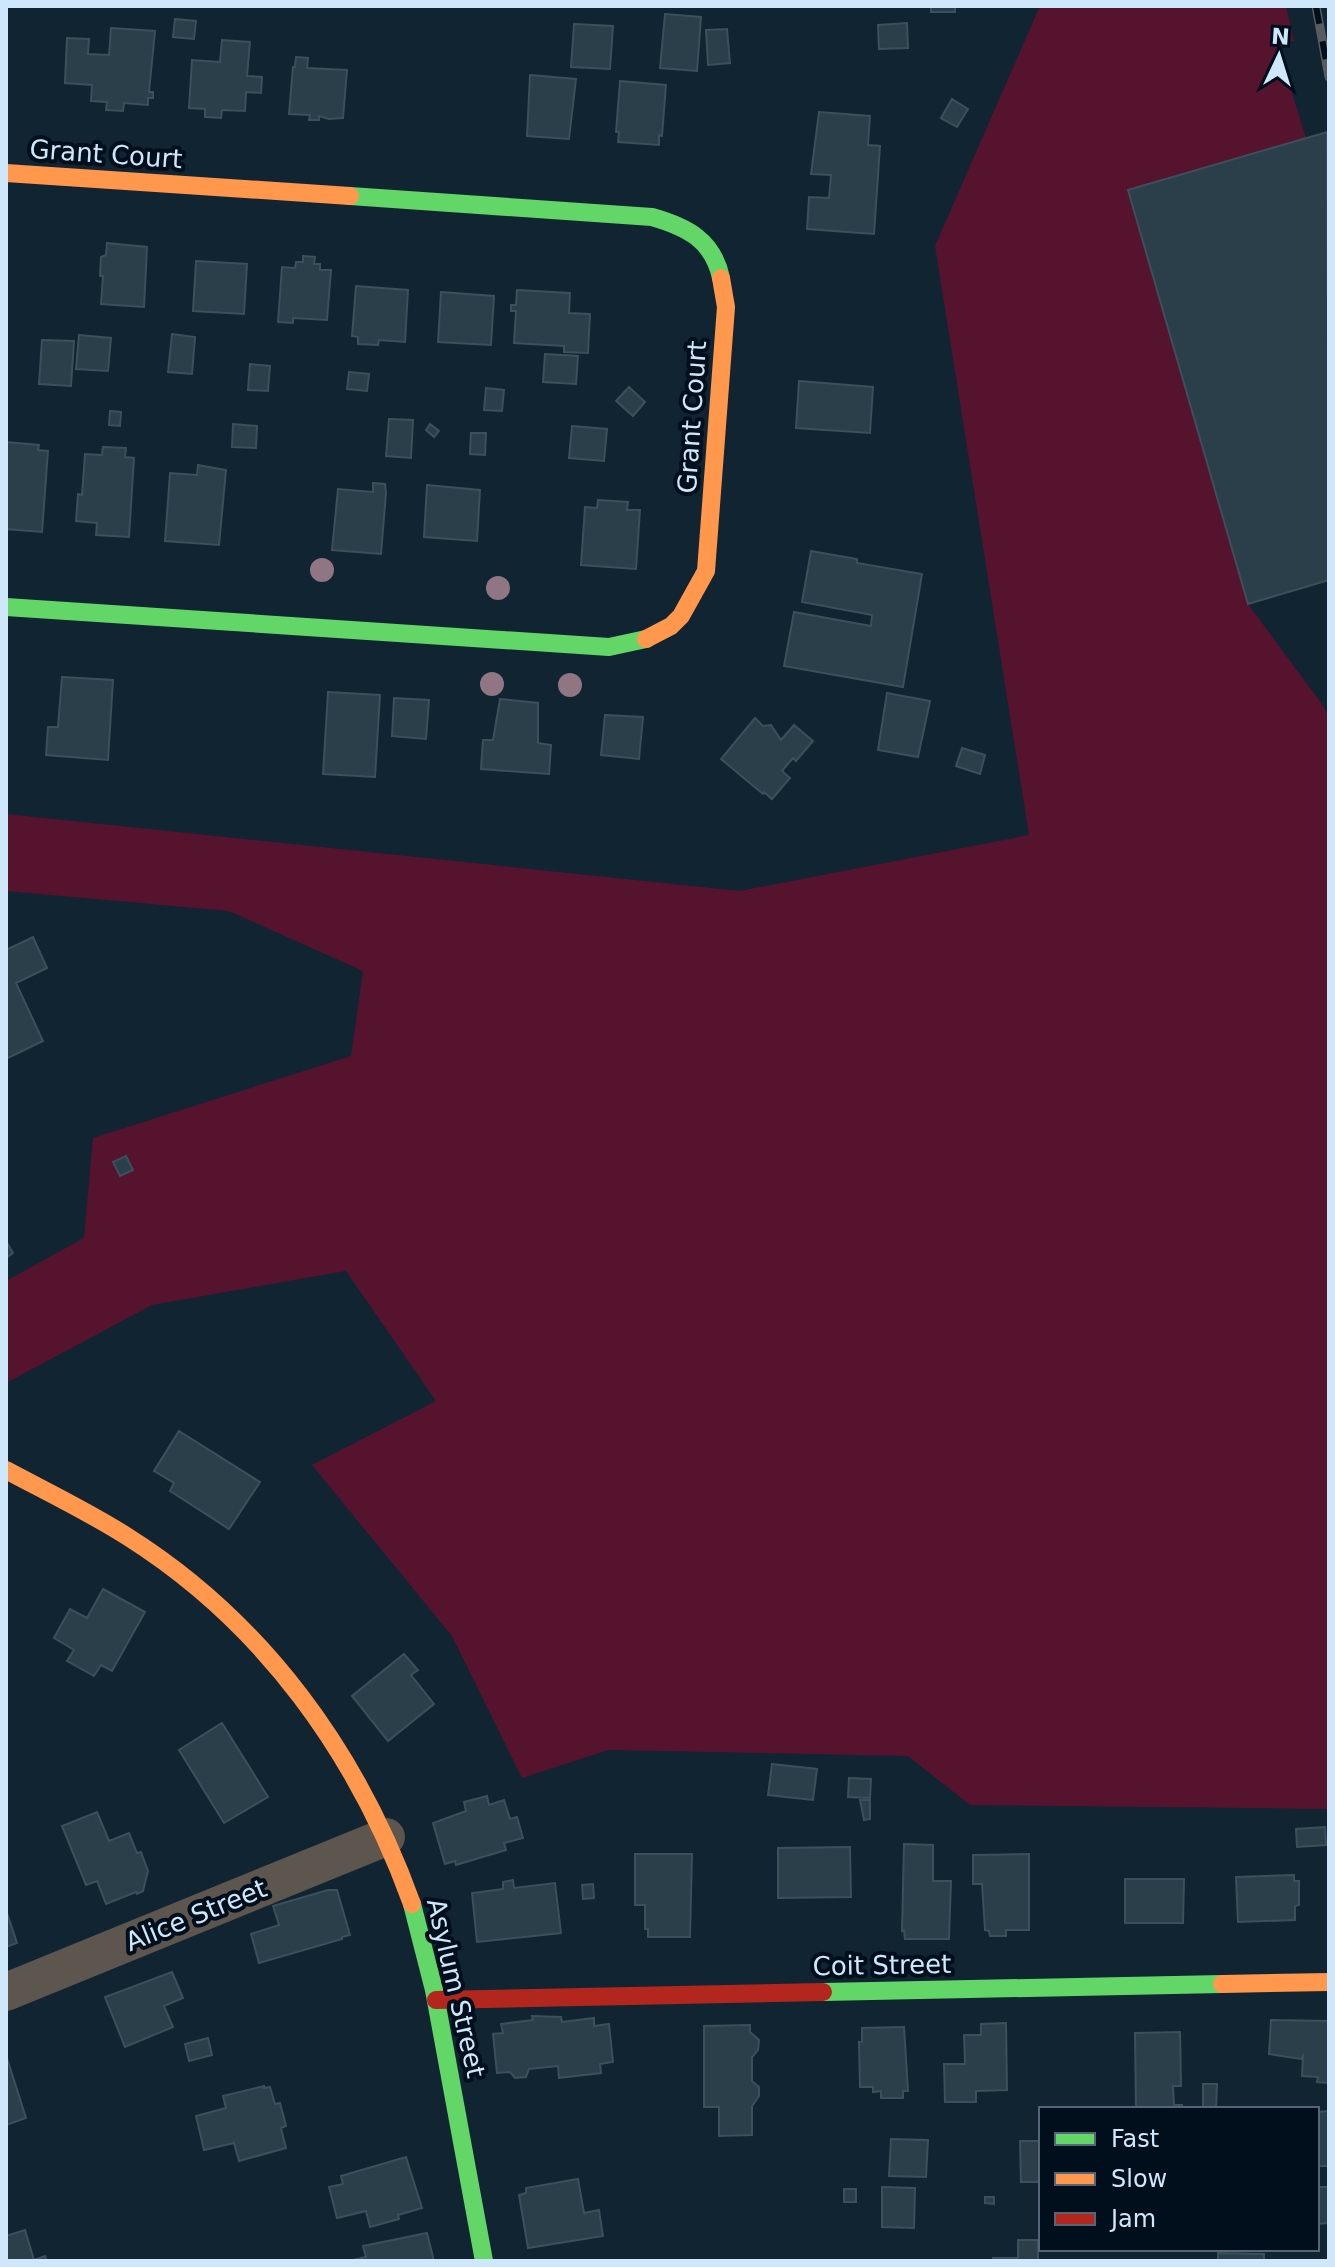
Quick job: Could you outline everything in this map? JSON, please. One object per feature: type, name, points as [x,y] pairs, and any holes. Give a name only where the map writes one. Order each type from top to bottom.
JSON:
[{"type":"street","name":"Grant Court","points":[[6,173],[652,217],[677,223],[706,241],[714,252],[722,276],[726,307],[706,571],[692,604],[668,630],[638,643],[609,647],[6,607]]},
{"type":"street","name":"Asylum Street","points":[[6,1470],[142,1546],[196,1586],[248,1632],[297,1687],[327,1728],[386,1837],[416,1914],[436,2000],[484,2261]]},
{"type":"street","name":"Alice Street","points":[[6,1992],[386,1837]]},
{"type":"street","name":"Coit Street","points":[[436,2000],[1329,1982]]},
{"type":"shaded area","points":[[1040,6],[1286,6],[1294,41],[1276,41],[1306,138],[1128,191],[1248,604],[1329,718],[1329,1809],[970,1805],[908,1756],[608,1750],[522,1778],[452,1636],[312,1465],[436,1401],[346,1271],[152,1305],[6,1383],[6,1281],[84,1238],[93,1138],[351,1056],[363,971],[229,911],[6,891],[6,814],[740,891],[1029,835],[935,246]]},
{"type":"building","points":[[931,6],[955,6],[955,12],[931,12]]},
{"type":"building","points":[[665,14],[701,17],[697,71],[660,68]]},
{"type":"building","points":[[175,19],[196,21],[194,39],[173,37]]},
{"type":"building","points":[[907,23],[908,48],[879,49],[878,25]]},
{"type":"building","points":[[574,24],[613,26],[610,69],[571,67]]},
{"type":"building","points":[[111,28],[155,31],[149,92],[153,92],[153,98],[148,98],[148,105],[124,103],[123,111],[106,110],[107,102],[91,101],[92,85],[65,83],[67,38],[89,39],[88,54],[109,55]]},
{"type":"building","points":[[727,29],[730,63],[708,65],[706,30]]},
{"type":"building","points":[[222,40],[250,42],[247,76],[262,77],[261,93],[246,92],[245,111],[222,110],[221,118],[205,117],[205,109],[189,108],[192,60],[220,62]]},
{"type":"building","points":[[296,57],[308,58],[307,68],[347,70],[343,118],[319,116],[319,120],[309,120],[310,115],[289,114]]},
{"type":"building","points":[[530,75],[576,79],[569,139],[527,136]]},
{"type":"building","points":[[620,81],[666,85],[659,145],[618,142]]},
{"type":"building","points":[[952,99],[968,109],[957,127],[941,118]]},
{"type":"building","points":[[819,112],[870,116],[868,145],[880,146],[874,234],[807,229],[809,197],[829,198],[831,175],[811,174]]},
{"type":"building","points":[[1327,132],[1329,580],[1248,604],[1128,190]]},
{"type":"building","points":[[107,243],[147,247],[144,307],[101,304],[101,257],[106,255]]},
{"type":"building","points":[[303,256],[315,257],[314,264],[320,264],[320,270],[331,270],[327,320],[293,318],[293,323],[278,322],[282,267],[295,268],[296,262],[303,262]]},
{"type":"building","points":[[196,261],[247,264],[244,314],[193,311]]},
{"type":"building","points":[[356,286],[408,290],[405,342],[379,340],[378,345],[358,344],[358,337],[352,336]]},
{"type":"building","points":[[517,290],[570,293],[569,313],[590,314],[588,353],[564,352],[564,346],[514,343],[516,311],[511,311],[511,305],[516,305]]},
{"type":"building","points":[[441,292],[494,296],[491,345],[438,342]]},
{"type":"building","points":[[172,334],[195,337],[192,374],[168,372]]},
{"type":"building","points":[[79,335],[111,338],[108,371],[76,369]]},
{"type":"building","points":[[42,340],[74,341],[71,386],[39,384]]},
{"type":"building","points":[[545,354],[578,356],[576,384],[543,382]]},
{"type":"building","points":[[250,364],[270,366],[268,391],[248,390]]},
{"type":"building","points":[[349,372],[369,374],[367,391],[347,389]]},
{"type":"building","points":[[799,381],[873,387],[870,433],[796,428]]},
{"type":"building","points":[[629,387],[645,402],[633,416],[616,401]]},
{"type":"building","points":[[486,388],[504,390],[502,411],[484,410]]},
{"type":"building","points":[[110,411],[121,412],[120,426],[109,425]]},
{"type":"building","points":[[389,419],[413,420],[411,458],[386,456]]},
{"type":"building","points":[[233,424],[257,426],[256,448],[232,447]]},
{"type":"building","points":[[430,424],[439,431],[434,437],[426,430]]},
{"type":"building","points":[[572,426],[607,429],[604,461],[569,458]]},
{"type":"building","points":[[471,433],[486,433],[485,455],[470,454]]},
{"type":"building","points":[[6,442],[39,445],[38,450],[48,451],[42,532],[6,529]]},
{"type":"building","points":[[103,447],[126,448],[125,457],[134,458],[129,537],[96,535],[97,523],[76,521],[78,494],[82,495],[85,454],[102,455]]},
{"type":"building","points":[[198,465],[226,470],[219,545],[165,541],[170,473],[197,475]]},
{"type":"building","points":[[373,483],[385,484],[381,554],[332,550],[338,489],[373,492]]},
{"type":"building","points":[[427,485],[480,490],[477,541],[424,537]]},
{"type":"building","points":[[598,500],[628,502],[627,510],[640,510],[636,569],[581,565],[585,507],[597,508]]},
{"type":"building","points":[[811,551],[857,559],[857,563],[922,574],[903,687],[784,666],[794,612],[871,626],[872,615],[802,602]]},
{"type":"building","points":[[62,677],[113,680],[108,760],[46,755],[48,727],[58,727]]},
{"type":"building","points":[[328,692],[380,695],[375,777],[323,774]]},
{"type":"building","points":[[887,693],[930,701],[918,757],[878,750]]},
{"type":"building","points":[[394,698],[429,700],[426,739],[392,736]]},
{"type":"building","points":[[500,699],[538,703],[538,743],[551,745],[549,774],[481,769],[483,740],[493,740]]},
{"type":"building","points":[[605,715],[643,717],[639,759],[601,755]]},
{"type":"building","points":[[755,718],[763,726],[771,725],[781,740],[794,725],[813,741],[796,761],[793,758],[782,771],[790,778],[772,799],[721,759]]},
{"type":"building","points":[[962,748],[985,755],[980,774],[956,766]]},
{"type":"building","points":[[33,937],[47,968],[16,983],[43,1041],[6,1059],[6,950]]},
{"type":"building","points":[[126,1156],[133,1170],[120,1176],[113,1162]]},
{"type":"building","points":[[6,1241],[13,1253],[6,1258]]},
{"type":"building","points":[[179,1431],[260,1482],[229,1529],[170,1491],[174,1483],[154,1471]]},
{"type":"building","points":[[103,1589],[145,1612],[112,1671],[101,1665],[94,1676],[67,1661],[74,1650],[54,1638],[70,1609],[87,1618]]},
{"type":"building","points":[[404,1654],[418,1670],[411,1675],[434,1704],[388,1741],[352,1696]]},
{"type":"building","points":[[222,1723],[268,1797],[224,1823],[179,1750]]},
{"type":"building","points":[[772,1764],[817,1769],[813,1800],[768,1795]]},
{"type":"building","points":[[849,1778],[871,1779],[870,1798],[848,1797]]},
{"type":"building","points":[[487,1796],[489,1805],[504,1800],[510,1819],[517,1817],[523,1838],[504,1843],[506,1850],[456,1865],[455,1861],[445,1864],[433,1823],[466,1811],[464,1802]]},
{"type":"building","points":[[860,1800],[870,1800],[870,1819],[864,1820]]},
{"type":"building","points":[[97,1812],[109,1841],[129,1833],[148,1871],[143,1891],[106,1904],[97,1881],[86,1885],[62,1826]]},
{"type":"building","points":[[1325,1827],[1326,1845],[1297,1847],[1296,1829]]},
{"type":"building","points":[[904,1844],[933,1845],[933,1881],[951,1881],[949,1939],[905,1939],[902,1931]]},
{"type":"building","points":[[850,1847],[851,1897],[778,1898],[778,1848]]},
{"type":"building","points":[[635,1854],[692,1854],[690,1937],[648,1937],[645,1905],[635,1905]]},
{"type":"building","points":[[1029,1854],[1029,1930],[1006,1930],[1006,1936],[990,1936],[989,1931],[985,1930],[982,1884],[973,1884],[973,1855]]},
{"type":"building","points":[[1294,1875],[1294,1881],[1299,1881],[1299,1905],[1295,1906],[1295,1920],[1238,1922],[1236,1877]]},
{"type":"building","points":[[1125,1879],[1184,1879],[1183,1923],[1125,1923]]},
{"type":"building","points":[[513,1880],[514,1888],[555,1883],[561,1933],[477,1942],[472,1893],[503,1889],[503,1882]]},
{"type":"building","points":[[593,1884],[594,1898],[583,1899],[582,1885]]},
{"type":"building","points":[[337,1890],[350,1935],[259,1963],[251,1934],[279,1925],[273,1906]]},
{"type":"building","points":[[6,1910],[17,1943],[6,1947]]},
{"type":"building","points":[[172,1972],[183,1998],[164,2006],[173,2027],[125,2047],[105,1997]]},
{"type":"building","points":[[532,2016],[561,2017],[562,2022],[594,2018],[594,2026],[609,2024],[613,2062],[600,2064],[601,2073],[559,2078],[558,2066],[529,2069],[526,2077],[515,2078],[510,2072],[497,2073],[493,2034],[503,2033],[501,2024],[533,2020]]},
{"type":"building","points":[[1271,2020],[1329,2021],[1329,2083],[1317,2082],[1318,2077],[1302,2076],[1303,2056],[1301,2059],[1269,2054]]},
{"type":"building","points":[[1006,2023],[1007,2090],[976,2091],[976,2102],[945,2102],[944,2064],[965,2064],[964,2035],[981,2035],[981,2024]]},
{"type":"building","points":[[750,2025],[750,2032],[759,2040],[758,2050],[752,2057],[752,2081],[759,2087],[759,2096],[752,2106],[752,2135],[719,2136],[719,2107],[704,2107],[704,2026]]},
{"type":"building","points":[[904,2027],[908,2091],[903,2091],[903,2098],[881,2098],[881,2091],[873,2092],[873,2087],[860,2087],[859,2042],[862,2042],[862,2028]]},
{"type":"building","points":[[1180,2032],[1181,2086],[1173,2086],[1174,2105],[1182,2107],[1136,2107],[1135,2033]]},
{"type":"building","points":[[208,2038],[212,2055],[189,2061],[185,2044]]},
{"type":"building","points":[[6,2055],[26,2118],[6,2125]]},
{"type":"building","points":[[1203,2084],[1217,2084],[1216,2107],[1203,2107]]},
{"type":"building","points":[[270,2087],[275,2104],[280,2103],[286,2126],[281,2128],[286,2148],[239,2161],[234,2143],[204,2150],[196,2116],[226,2108],[223,2096]]},
{"type":"building","points":[[1329,2111],[1329,2166],[1319,2166],[1319,2112]]},
{"type":"building","points":[[891,2139],[928,2140],[926,2177],[889,2176]]},
{"type":"building","points":[[1020,2141],[1039,2141],[1039,2182],[1021,2182]]},
{"type":"building","points":[[406,2157],[422,2208],[398,2215],[399,2219],[370,2227],[366,2211],[337,2218],[329,2187],[343,2184],[341,2176]]},
{"type":"building","points":[[578,2179],[584,2213],[599,2210],[603,2236],[528,2248],[519,2195],[526,2193],[526,2188]]},
{"type":"building","points":[[882,2187],[915,2188],[914,2228],[882,2227]]},
{"type":"building","points":[[1319,2187],[1329,2187],[1329,2223],[1319,2224]]},
{"type":"building","points":[[844,2189],[856,2189],[856,2202],[844,2202]]},
{"type":"building","points":[[985,2197],[994,2197],[994,2204],[985,2203]]},
{"type":"building","points":[[25,2230],[34,2260],[45,2256],[47,2261],[6,2261],[6,2236]]},
{"type":"building","points":[[427,2233],[434,2261],[348,2261],[366,2257],[363,2246]]},
{"type":"building","points":[[1018,2240],[1038,2240],[1038,2261],[993,2261],[993,2258],[1018,2258]]},
{"type":"building","points":[[1218,2253],[1264,2254],[1264,2261],[1218,2261]]},
{"type":"railway","points":[[1316,6],[1329,77]]},
{"type":"traffic: fast","points":[[350,196],[652,217],[676,225],[697,237],[712,254],[721,278]]},
{"type":"traffic: fast","points":[[6,607],[609,647],[646,639]]},
{"type":"traffic: fast","points":[[412,1904],[434,1990],[484,2261]]},
{"type":"traffic: fast","points":[[823,1992],[1222,1984]]},
{"type":"traffic: slow","points":[[6,173],[350,196]]},
{"type":"traffic: slow","points":[[646,639],[671,626],[681,616],[706,571],[726,307],[721,278]]},
{"type":"traffic: slow","points":[[6,1470],[113,1528],[177,1571],[263,1651],[301,1696],[364,1795],[412,1904]]},
{"type":"traffic: slow","points":[[1222,1984],[1329,1982]]},
{"type":"traffic: jam","points":[[436,2000],[823,1992]]}]
